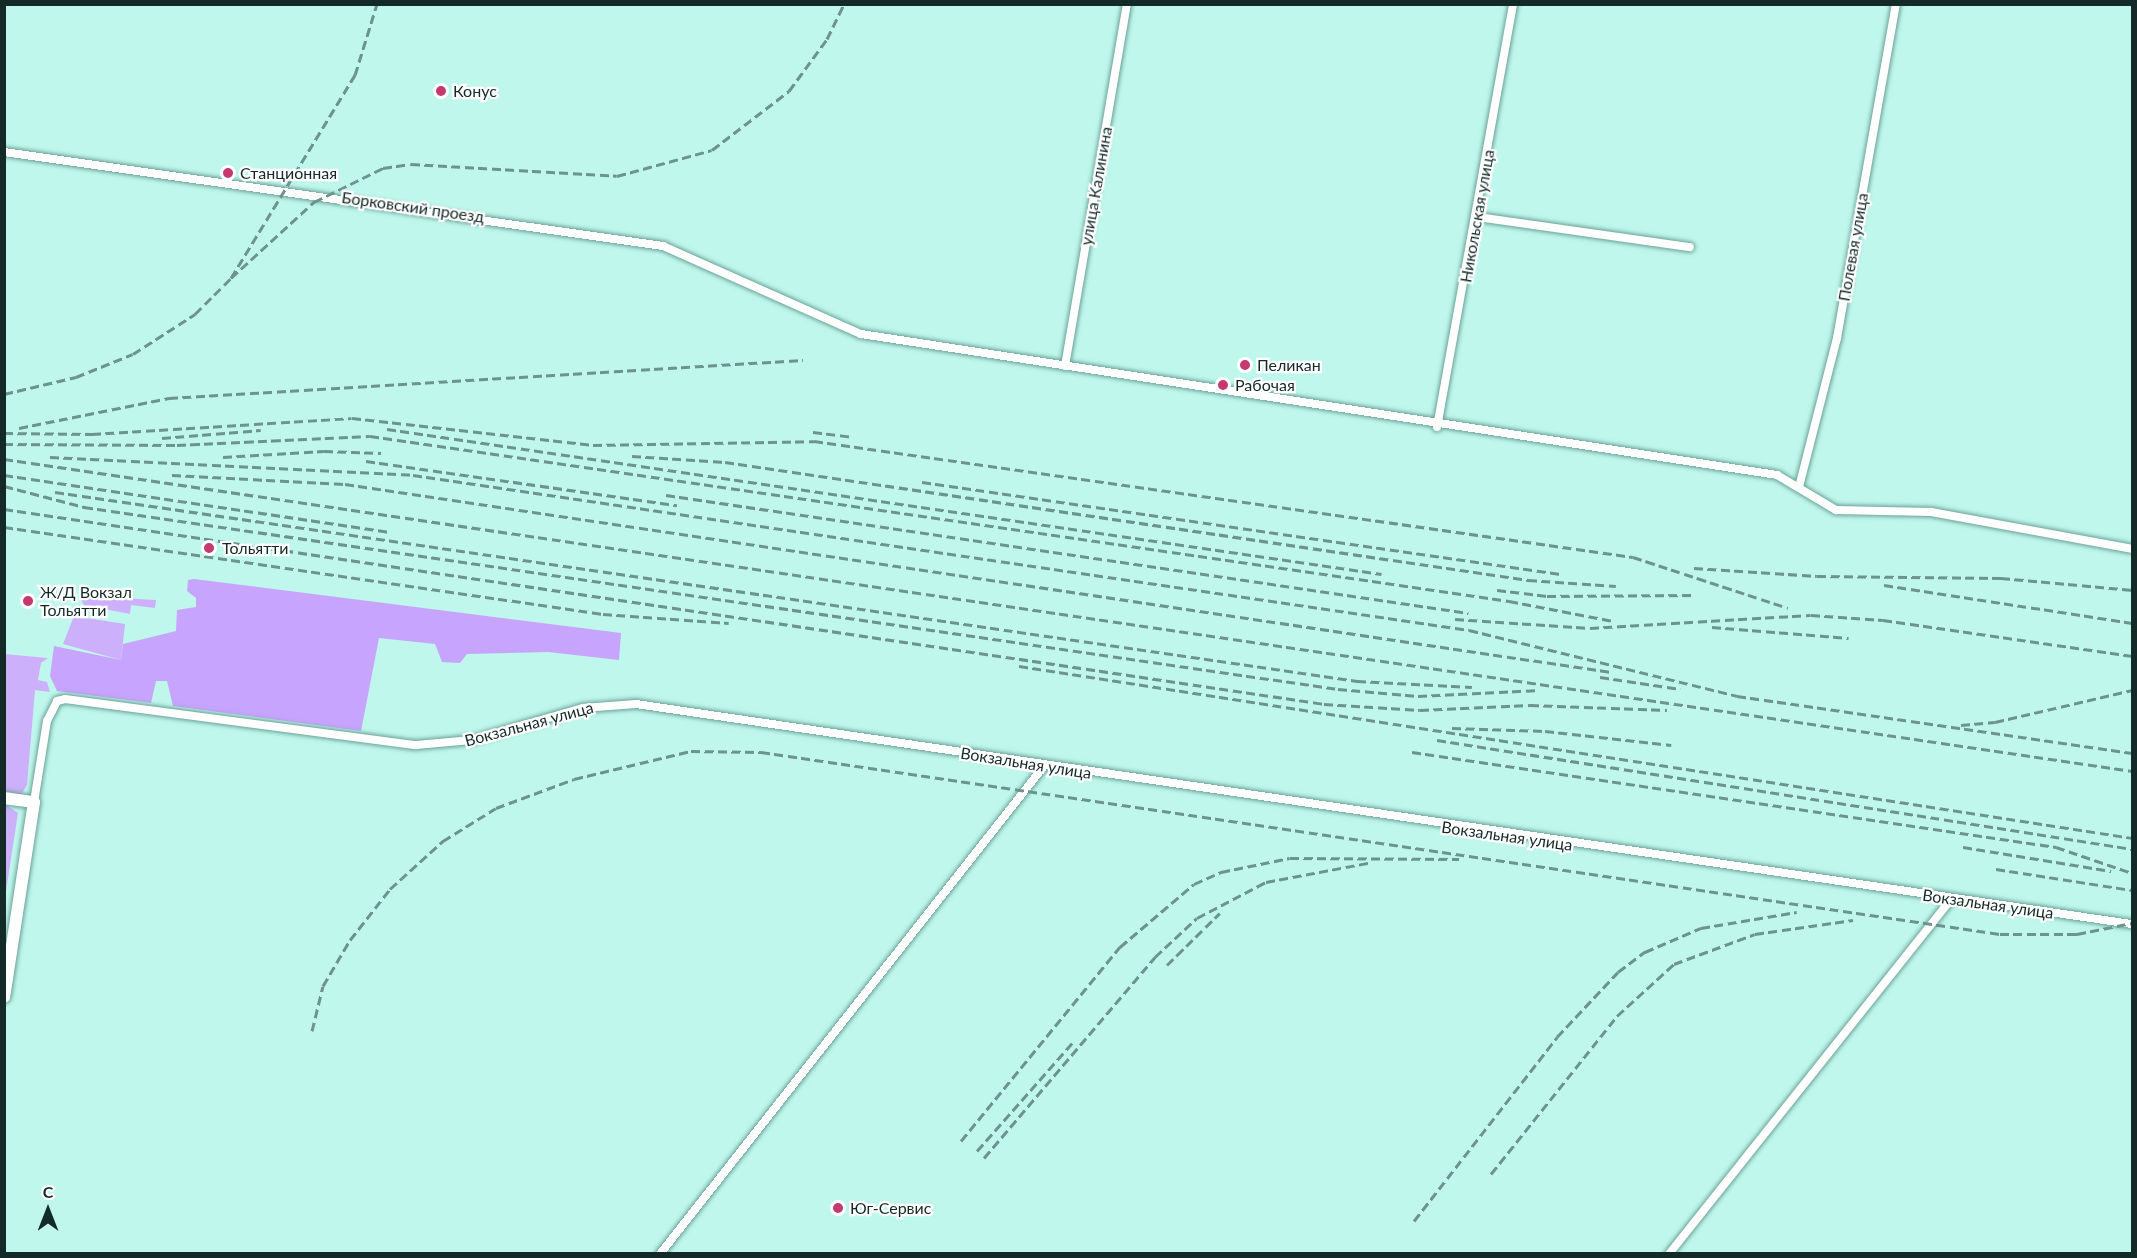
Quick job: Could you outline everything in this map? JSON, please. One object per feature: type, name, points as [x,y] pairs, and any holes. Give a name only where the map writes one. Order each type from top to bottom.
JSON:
[{"type":"street","name":"улица Калинина","points":[[1065,366],[1127,4]]},
{"type":"street","name":"Никольская улица","points":[[1437,427],[1478,217],[1513,4]]},
{"type":"street","name":"Полевая улица","points":[[1799,487],[1837,338],[1896,4]]},
{"type":"street","name":"Борковский проезд","points":[[4,152],[663,246],[809,307],[861,334],[1065,366]]},
{"type":"street","points":[[1478,217],[1690,247]]},
{"type":"street","points":[[1065,366],[1437,427],[1777,475],[1836,510],[1931,512],[2133,549]]},
{"type":"street","name":"Вокзальная улица","points":[[34,802],[47,721],[57,702],[64,699],[416,745],[472,740],[582,708],[636,704],[1044,766],[2133,924]]},
{"type":"street","points":[[660,1254],[1044,766]]},
{"type":"street","points":[[4,798],[34,802],[4,997]]},
{"type":"street","points":[[1669,1254],[1951,899]]},
{"type":"shaded area","points":[[188,580],[621,633],[619,660],[548,652],[467,654],[460,663],[442,662],[435,644],[379,638],[361,731],[173,706],[167,681],[156,681],[151,703],[57,691],[50,676],[54,646],[121,660],[123,644],[176,631],[177,610],[196,607],[196,598],[187,591]]},
{"type":"shaded area","points":[[79,596],[156,600],[155,608],[131,605],[130,614],[84,605]]},
{"type":"shaded area","points":[[74,616],[125,624],[121,660],[63,644]]},
{"type":"shaded area","points":[[4,654],[48,658],[41,663],[38,680],[47,682],[50,692],[35,690],[27,785],[21,795],[5,792]]},
{"type":"shaded area","points":[[4,804],[18,813],[5,898]]},
{"type":"railway","points":[[4,394],[76,377],[133,354],[195,314],[231,278],[355,75],[377,4]]},
{"type":"railway","points":[[231,278],[314,202],[383,168],[411,164],[617,176],[712,150],[789,91],[827,39],[844,4]]},
{"type":"railway","points":[[19,428],[169,398],[803,360]]},
{"type":"railway","points":[[4,433],[92,434],[352,418],[593,445],[814,441],[1633,557],[1788,608]]},
{"type":"railway","points":[[387,429],[1381,574]]},
{"type":"railway","points":[[162,438],[261,430]]},
{"type":"railway","points":[[813,432],[851,437]]},
{"type":"railway","points":[[4,444],[177,445],[370,436],[1509,601],[1613,621]]},
{"type":"railway","points":[[223,457],[324,451],[381,453]]},
{"type":"railway","points":[[632,456],[725,462],[1528,580],[1616,586]]},
{"type":"railway","points":[[50,457],[413,475],[1469,630],[1737,696],[2132,753]]},
{"type":"railway","points":[[4,459],[2132,771]]},
{"type":"railway","points":[[366,461],[677,505]]},
{"type":"railway","points":[[4,475],[390,532]]},
{"type":"railway","points":[[172,475],[345,484],[1611,672]]},
{"type":"railway","points":[[922,482],[1560,574]]},
{"type":"railway","points":[[4,486],[84,507],[1338,689],[1418,696],[1539,690]]},
{"type":"railway","points":[[55,492],[1357,681],[1472,687]]},
{"type":"railway","points":[[666,495],[1468,613]]},
{"type":"railway","points":[[4,509],[1324,704],[1420,710],[1530,705],[1667,710]]},
{"type":"railway","points":[[4,527],[603,614],[729,623]]},
{"type":"railway","points":[[1694,568],[1817,576],[2001,578],[2132,590]]},
{"type":"railway","points":[[1884,585],[2132,623]]},
{"type":"railway","points":[[1497,590],[1547,596],[1695,595]]},
{"type":"railway","points":[[1455,619],[1590,628],[1811,615],[1883,620],[2132,656]]},
{"type":"railway","points":[[1712,627],[1849,638]]},
{"type":"railway","points":[[1019,666],[2132,838]]},
{"type":"railway","points":[[1600,677],[1680,689]]},
{"type":"railway","points":[[1961,725],[1995,722],[2132,690]]},
{"type":"railway","points":[[1452,728],[1545,731],[1671,745]]},
{"type":"railway","points":[[1437,740],[2132,849]]},
{"type":"railway","points":[[312,1031],[323,986],[350,940],[390,889],[443,841],[496,808],[574,779],[691,751],[761,752],[2000,934],[2077,934],[2132,923]]},
{"type":"railway","points":[[1412,752],[2056,847],[2132,873]]},
{"type":"railway","points":[[1963,847],[2111,871]]},
{"type":"railway","points":[[961,1141],[1120,947],[1194,884],[1221,872],[1290,858],[1459,859]]},
{"type":"railway","points":[[984,1158],[1155,957],[1197,918],[1266,882],[1368,863]]},
{"type":"railway","points":[[1996,869],[2132,890]]},
{"type":"railway","points":[[1414,1221],[1557,1037],[1618,972],[1645,952],[1701,928],[1797,912]]},
{"type":"railway","points":[[1167,965],[1220,913]]},
{"type":"railway","points":[[1491,1174],[1617,1016],[1674,964],[1755,934],[1853,920]]},
{"type":"railway","points":[[977,1151],[1073,1042]]},
{"type":"place","name":"Конус","points":[[441,91]]},
{"type":"place","name":"Станционная","points":[[228,173]]},
{"type":"place","name":"Пеликан","points":[[1245,365]]},
{"type":"place","name":"Рабочая","points":[[1223,385]]},
{"type":"place","name":"Тольятти","points":[[209,548]]},
{"type":"place","name":"Ж/Д Вокзал Тольятти","points":[[28,601]]},
{"type":"place","name":"Юг-Сервис","points":[[838,1208]]}]
